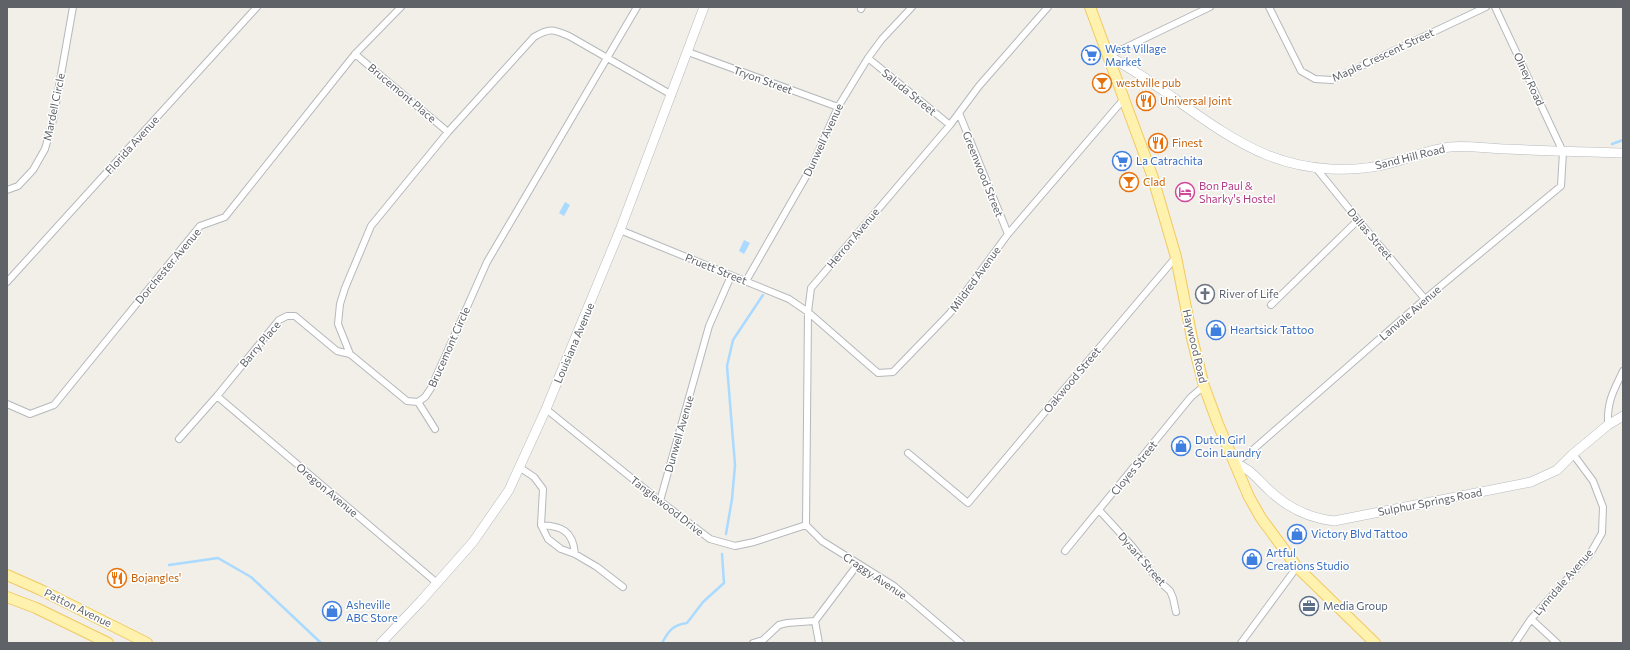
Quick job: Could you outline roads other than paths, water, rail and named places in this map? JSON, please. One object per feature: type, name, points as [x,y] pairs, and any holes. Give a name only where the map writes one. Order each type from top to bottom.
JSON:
[{"type":"main road","name":"Haywood Road","points":[[1090,7],[1123,100],[1152,174],[1176,257],[1192,338],[1204,386],[1218,424],[1249,497],[1261,518],[1297,567],[1375,643]]},
{"type":"main road","name":"Patton Avenue","points":[[7,575],[41,590],[147,643]]},
{"type":"main road","name":"Patton Avenue","points":[[7,597],[36,608],[108,643]]},
{"type":"street","name":"Mardell Circle","points":[[7,190],[18,186],[33,170],[45,149],[53,120],[73,7]]},
{"type":"street","name":"Dorchester Avenue","points":[[7,404],[30,414],[54,405],[200,226],[225,217],[355,54],[401,7]]},
{"type":"street","name":"Brucemont Circle","points":[[418,402],[425,397],[431,388],[487,262],[637,7]]},
{"type":"street","name":"Louisiana Avenue","points":[[381,643],[437,583],[485,526],[509,490],[546,409],[620,230],[704,7]]},
{"type":"street","name":"Dunwell Avenue","points":[[746,281],[812,166],[838,107],[868,58],[912,7]]},
{"type":"street","name":"Herron Avenue","points":[[806,525],[808,312],[811,288],[1048,7]]},
{"type":"street","points":[[1108,56],[1210,7]]},
{"type":"street","name":"Maple Crescent Street","points":[[1269,7],[1301,71],[1315,79],[1332,80],[1486,7]]},
{"type":"street","name":"Olney Road","points":[[1496,7],[1563,152]]},
{"type":"street","name":"Florida Avenue","points":[[7,282],[252,8]]},
{"type":"street","points":[[435,429],[418,402],[407,401],[350,354],[338,324],[340,304],[344,288],[371,226],[448,132],[534,36],[545,30],[556,30],[569,36],[672,94]]},
{"type":"street","name":"Tryon Street","points":[[688,52],[838,107]]},
{"type":"street","name":"Brucemont Place","points":[[355,54],[448,132]]},
{"type":"street","name":"Sand Hill Road","points":[[1108,56],[1133,69],[1227,135],[1249,147],[1268,156],[1316,168],[1354,168],[1376,166],[1451,147],[1623,153]]},
{"type":"street","name":"Saluda Street","points":[[868,58],[950,125]]},
{"type":"street","name":"Mildred Avenue","points":[[808,312],[878,373],[893,372],[950,313],[1008,234],[1123,100]]},
{"type":"street","name":"Greenwood Street","points":[[959,113],[1008,234]]},
{"type":"street","name":"Lanvale Avenue","points":[[1234,463],[1248,454],[1425,300],[1561,186],[1563,152]]},
{"type":"street","name":"Dallas Street","points":[[1316,168],[1425,300]]},
{"type":"street","points":[[1271,304],[1358,220]]},
{"type":"street","name":"Pruett Street","points":[[620,230],[789,299],[808,312]]},
{"type":"street","name":"Oakwood Street","points":[[908,453],[968,503],[1176,257]]},
{"type":"street","name":"Dunwell Avenue","points":[[660,501],[709,326],[731,276]]},
{"type":"street","name":"Barry Place","points":[[179,439],[217,396],[279,320],[287,316],[295,316],[337,351],[350,354]]},
{"type":"street","points":[[1608,425],[1610,398],[1623,371]]},
{"type":"street","name":"Cloyes Street","points":[[1065,551],[1191,397],[1204,386]]},
{"type":"street","name":"Oregon Avenue","points":[[217,396],[437,583]]},
{"type":"street","name":"Tanglewood Drive","points":[[546,409],[710,540],[735,546],[754,542],[806,525]]},
{"type":"street","name":"Sulphur Springs Road","points":[[1234,463],[1246,468],[1269,491],[1302,513],[1319,519],[1334,521],[1531,482],[1557,470],[1573,454],[1608,425],[1623,416]]},
{"type":"street","name":"Lynndale Avenue","points":[[1514,643],[1532,619],[1590,554],[1602,533],[1603,507],[1593,481],[1573,454]]},
{"type":"street","points":[[520,467],[534,476],[543,489],[541,525],[548,539],[561,549],[575,554],[597,567],[623,587]]},
{"type":"street","name":"Dysart Street","points":[[1099,510],[1132,546],[1158,580],[1170,591],[1176,612]]},
{"type":"street","points":[[541,525],[554,526],[563,529],[570,536],[575,554]]},
{"type":"street","name":"Craggy Avenue","points":[[806,525],[822,541],[894,586],[961,643]]},
{"type":"street","points":[[819,643],[815,621],[858,564]]},
{"type":"street","points":[[1241,643],[1297,567]]},
{"type":"street","points":[[1532,619],[1557,643]]},
{"type":"street","points":[[753,643],[763,640],[779,625],[787,622],[815,621]]},
{"type":"water","points":[[565,202],[570,205],[564,216],[559,213]]},
{"type":"water","points":[[744,240],[750,243],[744,254],[739,251]]},
{"type":"waterway","points":[[1612,144],[1623,140]]},
{"type":"waterway","points":[[726,534],[732,499],[735,465],[727,366],[733,340],[763,295]]},
{"type":"waterway","points":[[662,643],[672,629],[678,625],[687,623],[703,602],[724,583],[722,554]]},
{"type":"waterway","points":[[169,565],[218,558],[251,577],[321,643]]},
{"type":"place","name":"West Village Market","points":[[1091,55]]},
{"type":"place","name":"westville pub","points":[[1102,83]]},
{"type":"place","name":"Universal Joint","points":[[1146,101]]},
{"type":"place","name":"Finest","points":[[1158,143]]},
{"type":"place","name":"La Catrachita","points":[[1122,161]]},
{"type":"place","name":"Clad","points":[[1129,182]]},
{"type":"place","name":"Bon Paul & Sharky's Hostel","points":[[1185,192]]},
{"type":"place","name":"River of Life","points":[[1205,294]]},
{"type":"place","name":"Heartsick Tattoo","points":[[1216,330]]},
{"type":"place","name":"Dutch Girl Coin Laundry","points":[[1181,446]]},
{"type":"place","name":"Victory Blvd Tattoo","points":[[1297,534]]},
{"type":"place","name":"Artful Creations Studio","points":[[1252,559]]},
{"type":"place","name":"Bojangles'","points":[[117,578]]},
{"type":"place","name":"Media Group","points":[[1309,606]]},
{"type":"place","name":"Asheville ABC Store","points":[[332,611]]}]
